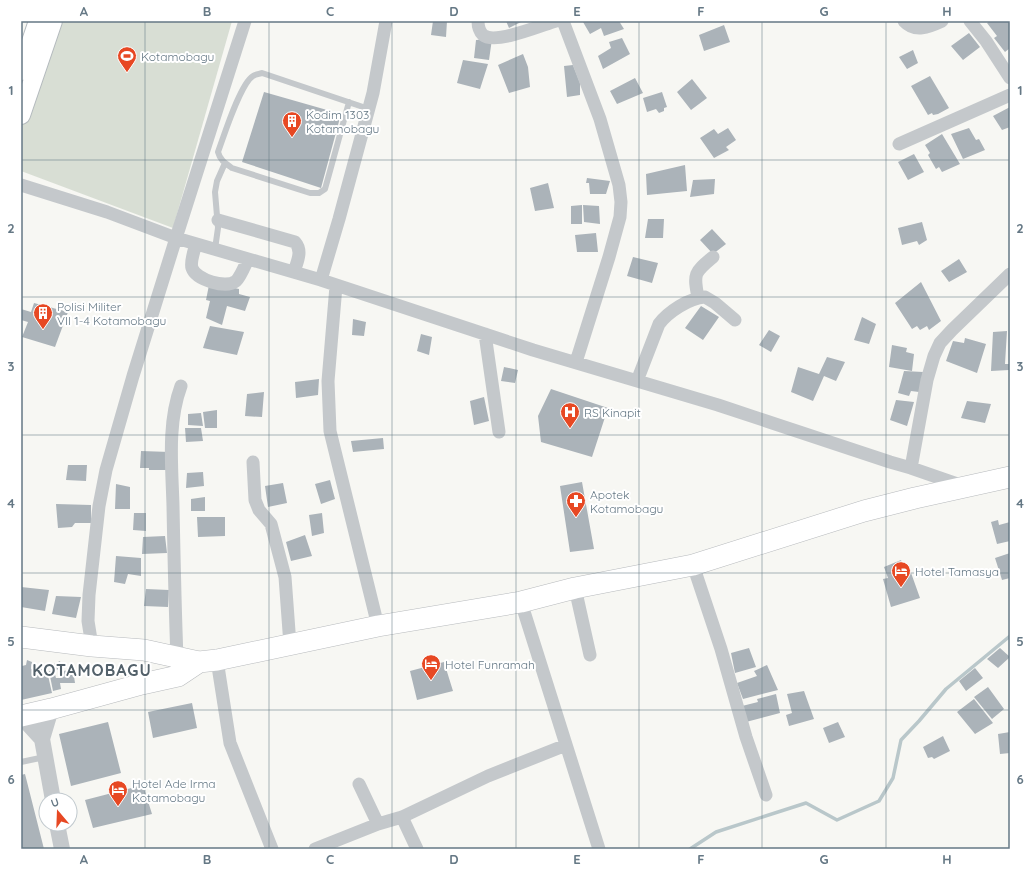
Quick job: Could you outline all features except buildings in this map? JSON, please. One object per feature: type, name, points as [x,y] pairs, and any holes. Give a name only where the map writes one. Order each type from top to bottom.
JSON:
[{"type":"highway","points":[[21,716],[178,676],[208,661],[378,626],[521,602],[575,588],[693,565],[864,511],[1010,476]]},
{"type":"highway","points":[[21,637],[92,646],[144,650],[177,658],[208,661]]},
{"type":"highway","points":[[142,684],[144,650]]},
{"type":"main road","points":[[21,72],[38,21]]},
{"type":"main road","points":[[21,115],[53,21]]},
{"type":"street","points":[[92,646],[88,621],[88,595],[99,506],[106,470],[176,238],[245,21]]},
{"type":"street","points":[[321,280],[369,109],[386,21]]},
{"type":"street","points":[[478,21],[479,28],[483,36],[490,39],[507,37],[556,21]]},
{"type":"street","points":[[562,21],[600,119],[619,185],[621,202],[620,217],[609,257],[576,362]]},
{"type":"street","points":[[904,21],[908,26],[916,29],[932,26],[942,21]]},
{"type":"street","points":[[973,22],[1010,78]]},
{"type":"street","points":[[899,144],[1010,94]]},
{"type":"street","points":[[21,185],[107,212],[176,238],[321,280],[485,334],[718,405],[911,468],[964,487]]},
{"type":"street","points":[[218,220],[295,242],[299,246],[300,253],[294,272]]},
{"type":"street","points":[[196,244],[192,270],[197,276],[207,280],[226,285],[234,282],[237,280],[248,259]]},
{"type":"street","points":[[698,297],[695,278],[699,270],[714,257]]},
{"type":"street","points":[[911,468],[928,380],[934,356],[940,343],[1010,274]]},
{"type":"street","points":[[336,286],[328,381],[330,431],[378,626]]},
{"type":"street","points":[[637,381],[659,324],[665,316],[698,297],[705,297],[715,302],[735,320]]},
{"type":"street","points":[[485,334],[499,432]]},
{"type":"street","points":[[177,658],[171,460],[174,416],[177,397],[181,386]]},
{"type":"street","points":[[253,462],[255,500],[259,510],[271,524],[285,577],[290,645]]},
{"type":"street","points":[[693,565],[721,649],[746,737],[766,795]]},
{"type":"street","points":[[575,588],[590,655]]},
{"type":"street","points":[[521,602],[599,849]]},
{"type":"street","points":[[208,661],[230,742],[272,849]]},
{"type":"street","points":[[51,709],[42,739],[52,792]]},
{"type":"street","points":[[21,716],[42,739]]},
{"type":"street","points":[[315,849],[378,824],[402,817],[488,776],[566,745]]},
{"type":"street","points":[[359,784],[378,824]]},
{"type":"street","points":[[402,817],[417,849]]},
{"type":"street","points":[[59,832],[62,849]]},
{"type":"lane","points":[[349,102],[325,189],[320,194],[310,193],[232,168],[220,157],[218,152],[235,106],[247,83],[253,76],[262,73],[349,102],[369,109]]},
{"type":"lane","points":[[215,249],[218,220],[215,192],[217,182],[225,163]]},
{"type":"lane","points":[[21,762],[45,757]]},
{"type":"shaded area","name":"Kotamobagu","points":[[53,21],[232,21],[173,228],[21,171],[21,125]]},
{"type":"waterway","points":[[690,849],[716,832],[806,803],[837,820],[879,801],[893,778],[901,740],[946,689],[1010,636]]},
{"type":"place","name":"Kotamobagu","points":[[127,73]]},
{"type":"place","name":"Kodim 1303 Kotamobagu","points":[[292,138]]},
{"type":"place","name":"Polisi Militer VII 1-4 Kotamobagu","points":[[43,330]]},
{"type":"place","name":"RS Kinapit","points":[[570,429]]},
{"type":"place","name":"Apotek Kotamobagu","points":[[576,518]]},
{"type":"place","name":"Hotel Tamasya","points":[[901,588]]},
{"type":"place","name":"Hotel Funramah","points":[[431,681]]},
{"type":"place","name":"Hotel Ade Irma Kotamobagu","points":[[118,807]]},
{"type":"district","name":"KOTAMOBAGU","points":[[92,670]]}]
